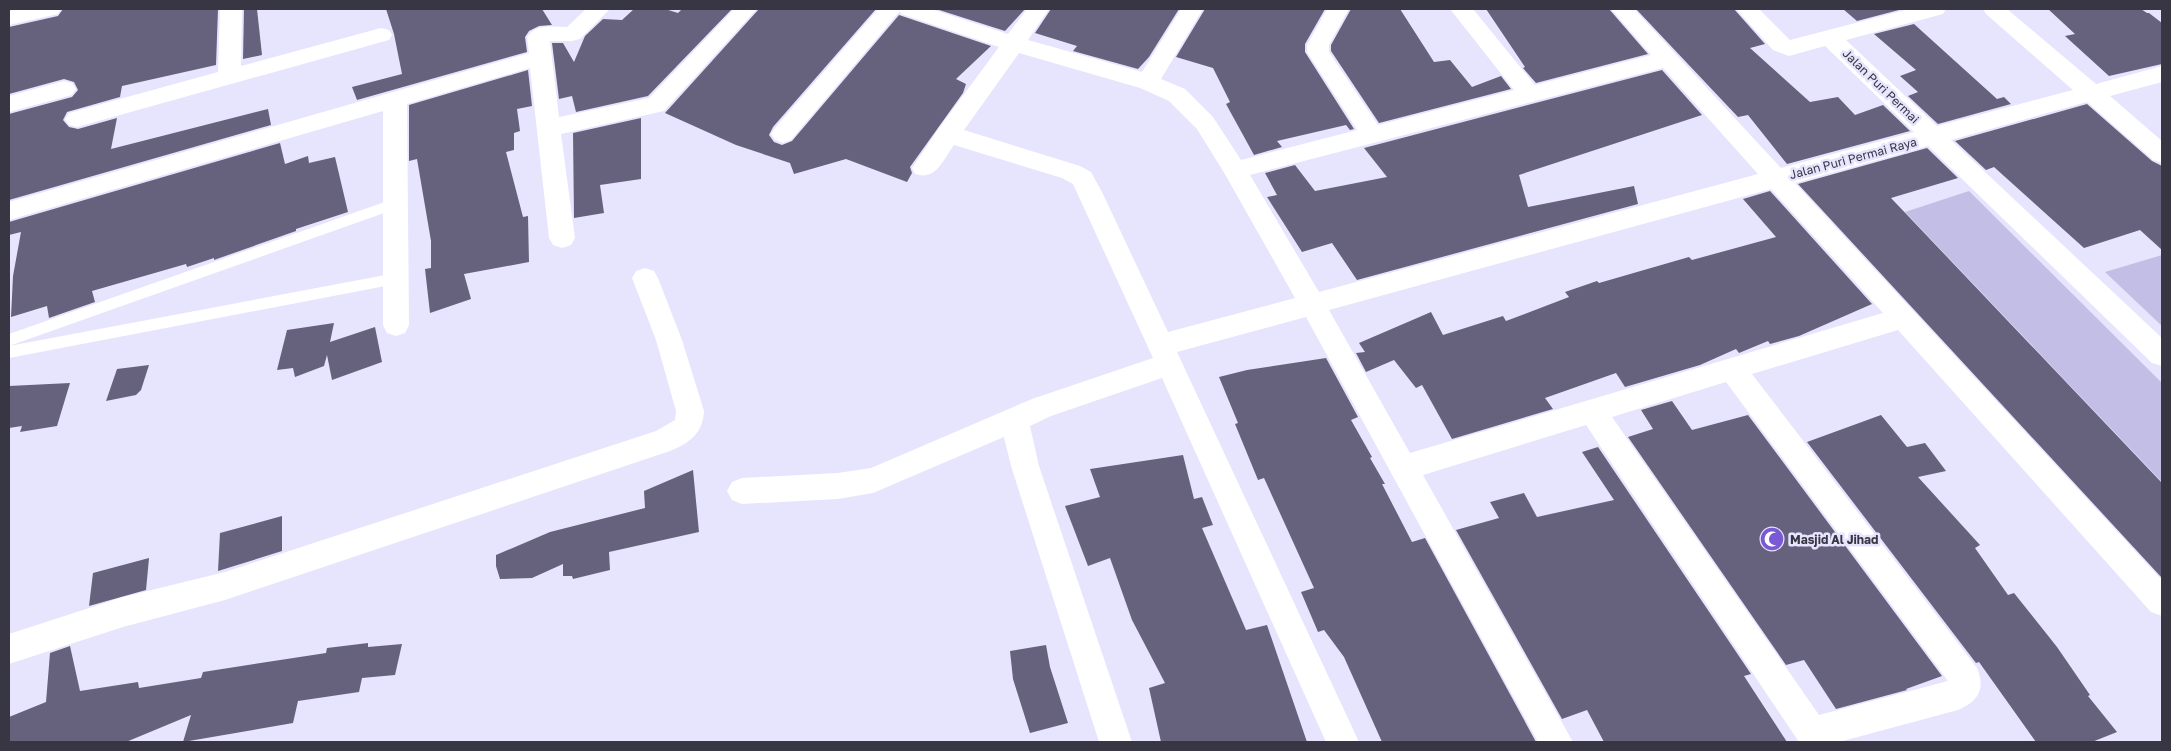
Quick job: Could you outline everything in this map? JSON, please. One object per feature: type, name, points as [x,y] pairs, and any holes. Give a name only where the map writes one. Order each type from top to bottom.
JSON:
[{"type":"street","points":[[9,18],[50,9]]},
{"type":"street","points":[[229,77],[231,9]]},
{"type":"street","points":[[562,238],[538,37],[540,35],[572,34],[599,9]]},
{"type":"street","points":[[549,128],[656,105],[746,9]]},
{"type":"street","points":[[783,134],[890,9]]},
{"type":"street","points":[[909,9],[1012,43],[1148,82],[1177,95],[1205,122],[1235,170],[1312,304],[1556,742]]},
{"type":"street","points":[[924,168],[1038,9]]},
{"type":"street","points":[[1148,82],[1192,9]]},
{"type":"street","points":[[1338,9],[1318,45],[1318,52],[1372,135]]},
{"type":"street","points":[[1462,9],[1530,94]]},
{"type":"street","name":"Jalan Puri Permai Raya","points":[[1622,9],[1776,179],[1933,136],[2162,355]]},
{"type":"street","points":[[1747,9],[1785,47],[1790,48],[1935,9]]},
{"type":"street","points":[[1994,9],[2162,154]]},
{"type":"street","points":[[77,119],[381,35]]},
{"type":"street","name":"Jalan Puri Permai","points":[[1830,37],[1933,136]]},
{"type":"street","points":[[9,211],[540,57]]},
{"type":"street","points":[[1235,170],[1668,59]]},
{"type":"street","points":[[1933,136],[2162,74]]},
{"type":"street","points":[[9,104],[64,89]]},
{"type":"street","points":[[395,99],[396,325]]},
{"type":"street","points":[[947,134],[1071,172],[1082,178],[1166,354],[1343,742]]},
{"type":"street","points":[[742,491],[838,486],[873,480],[1166,354],[1312,304],[1776,179],[2162,602]]},
{"type":"street","points":[[9,649],[123,612],[225,586],[664,441],[680,434],[687,429],[690,411],[669,340],[645,278]]},
{"type":"street","points":[[1403,468],[1902,318]]},
{"type":"street","points":[[1592,411],[1815,738],[1958,694],[1965,687],[1966,679],[1732,369]]},
{"type":"street","points":[[1014,420],[1025,466],[1115,742]]},
{"type":"lane","points":[[9,340],[396,204]]},
{"type":"lane","points":[[9,352],[396,279]]},
{"type":"shaded area","points":[[1969,191],[2162,383],[2162,482],[1905,212]]},
{"type":"shaded area","points":[[2162,255],[2162,326],[2105,272]]},
{"type":"building","points":[[63,9],[218,9],[216,65],[122,86],[120,97],[67,112],[63,120],[69,127],[78,129],[117,118],[111,149],[268,109],[271,125],[9,200],[9,114],[72,97],[78,90],[74,82],[64,79],[9,94],[9,27],[58,16]]},
{"type":"building","points":[[244,9],[257,9],[262,55],[243,59]]},
{"type":"building","points":[[386,9],[542,9],[552,25],[539,26],[529,31],[525,37],[527,52],[357,100],[352,87],[402,74],[394,34]]},
{"type":"building","points":[[634,9],[665,9],[678,13],[682,9],[732,9],[648,96],[576,112],[572,96],[559,99],[552,43],[563,43],[574,62],[585,36],[603,19],[622,20]]},
{"type":"building","points":[[759,9],[876,9],[773,127],[769,135],[774,142],[782,145],[792,141],[899,15],[991,46],[956,79],[966,84],[963,93],[910,167],[912,173],[907,182],[846,159],[794,174],[790,163],[736,145],[665,113]]},
{"type":"building","points":[[936,9],[1025,9],[1005,31]]},
{"type":"building","points":[[1051,9],[1179,9],[1149,57],[1138,69],[1073,51],[1077,46],[1035,33]]},
{"type":"building","points":[[1205,9],[1325,9],[1305,44],[1305,52],[1354,129],[1350,130],[1346,125],[1277,141],[1282,147],[1254,155],[1226,104],[1230,102],[1213,68],[1176,57]]},
{"type":"building","points":[[1351,9],[1400,9],[1434,62],[1450,60],[1472,87],[1501,76],[1511,89],[1379,123],[1331,51],[1331,45]]},
{"type":"building","points":[[1486,9],[1609,9],[1648,54],[1536,83],[1523,68],[1525,67]]},
{"type":"building","points":[[1636,9],[1734,9],[1765,44],[1750,48],[1810,102],[1838,97],[1855,115],[1883,105],[1910,131],[1787,164],[1748,115],[1738,117]]},
{"type":"building","points":[[1843,9],[1898,9],[1899,10],[1857,21]]},
{"type":"building","points":[[2048,9],[2141,9],[2162,23],[2162,64],[2109,76],[2065,36],[2075,34]]},
{"type":"building","points":[[1914,24],[1997,99],[2004,97],[2011,104],[1938,124],[1908,96],[1918,92],[1900,76],[1916,70],[1874,34]]},
{"type":"building","points":[[528,70],[532,106],[517,109],[520,131],[514,133],[514,150],[506,152],[523,217],[528,216],[529,262],[464,274],[471,299],[430,313],[425,269],[431,268],[431,241],[417,159],[409,161],[409,105]]},
{"type":"building","points":[[1662,70],[1702,115],[1519,175],[1528,207],[1634,186],[1638,204],[1357,280],[1332,243],[1302,252],[1267,197],[1277,195],[1265,173],[1295,165],[1315,191],[1387,177],[1364,148]]},
{"type":"building","points":[[2087,104],[2152,161],[2162,166],[2162,250],[2140,230],[2084,248],[1994,167],[1986,170],[1955,141]]},
{"type":"building","points":[[641,118],[641,179],[600,185],[604,213],[574,218],[573,133]]},
{"type":"building","points":[[280,143],[285,164],[308,156],[309,163],[335,157],[348,212],[296,229],[296,231],[214,260],[214,258],[187,267],[186,264],[92,291],[95,302],[49,318],[47,306],[11,317],[13,276],[21,232],[9,235],[9,222]]},
{"type":"building","points":[[1927,148],[1958,178],[1891,198],[2162,483],[2162,578],[1798,184]]},
{"type":"building","points":[[1770,191],[1872,304],[1799,336],[1770,344],[1768,341],[1739,353],[1736,349],[1700,365],[1625,387],[1616,373],[1545,398],[1553,409],[1452,439],[1422,385],[1416,388],[1394,360],[1366,372],[1356,353],[1365,352],[1359,343],[1431,312],[1443,335],[1503,316],[1506,321],[1569,297],[1565,292],[1597,281],[1599,283],[1689,257],[1692,260],[1776,237],[1743,199]]},
{"type":"building","points":[[334,323],[330,342],[375,327],[382,362],[332,380],[327,355],[324,366],[295,377],[293,368],[277,370],[287,330]]},
{"type":"building","points":[[1326,358],[1358,417],[1351,420],[1372,457],[1370,458],[1385,484],[1382,484],[1412,542],[1425,538],[1536,742],[1382,742],[1344,657],[1324,630],[1318,632],[1301,592],[1314,588],[1264,478],[1258,480],[1235,424],[1238,423],[1219,377],[1247,370]]},
{"type":"building","points":[[149,365],[141,390],[136,395],[106,401],[117,369]]},
{"type":"building","points":[[70,383],[57,426],[20,432],[22,426],[9,428],[9,386]]},
{"type":"building","name":"Masjid Al Jihad","points":[[1672,401],[1692,430],[1748,415],[1942,676],[1907,690],[1836,709],[1804,660],[1786,665],[1628,437],[1653,429],[1641,410]]},
{"type":"building","points":[[1881,415],[1907,447],[1925,443],[1946,471],[1918,477],[1980,545],[1975,548],[2008,595],[2014,593],[2057,647],[2090,695],[2088,696],[2117,732],[2092,742],[2036,742],[1979,662],[1976,663],[1807,442]]},
{"type":"building","points":[[1598,447],[1751,674],[1744,676],[1787,742],[1604,742],[1587,710],[1562,719],[1456,530],[1499,518],[1490,502],[1524,493],[1537,517],[1614,500],[1582,452]]},
{"type":"building","points":[[1183,455],[1194,499],[1202,497],[1213,525],[1202,528],[1246,630],[1267,625],[1307,742],[1161,742],[1149,688],[1165,683],[1132,620],[1110,558],[1088,566],[1065,506],[1100,497],[1090,469]]},
{"type":"building","points":[[693,470],[699,532],[609,552],[610,570],[573,579],[572,576],[563,576],[563,564],[532,578],[500,579],[496,566],[496,555],[550,532],[645,508],[644,491]]},
{"type":"building","points":[[282,516],[282,551],[218,571],[220,533]]},
{"type":"building","points":[[149,558],[146,590],[89,606],[93,573]]},
{"type":"building","points":[[368,643],[368,647],[402,644],[395,675],[362,678],[359,692],[298,701],[293,723],[183,742],[191,715],[126,742],[9,742],[9,717],[46,702],[50,653],[70,646],[80,691],[138,682],[139,688],[201,678],[203,672],[326,653],[327,648]]},
{"type":"building","points":[[1046,645],[1050,667],[1068,723],[1030,733],[1013,679],[1010,651]]},
{"type":"place","name":"Masjid Al Jihad","points":[[1772,539]]}]
